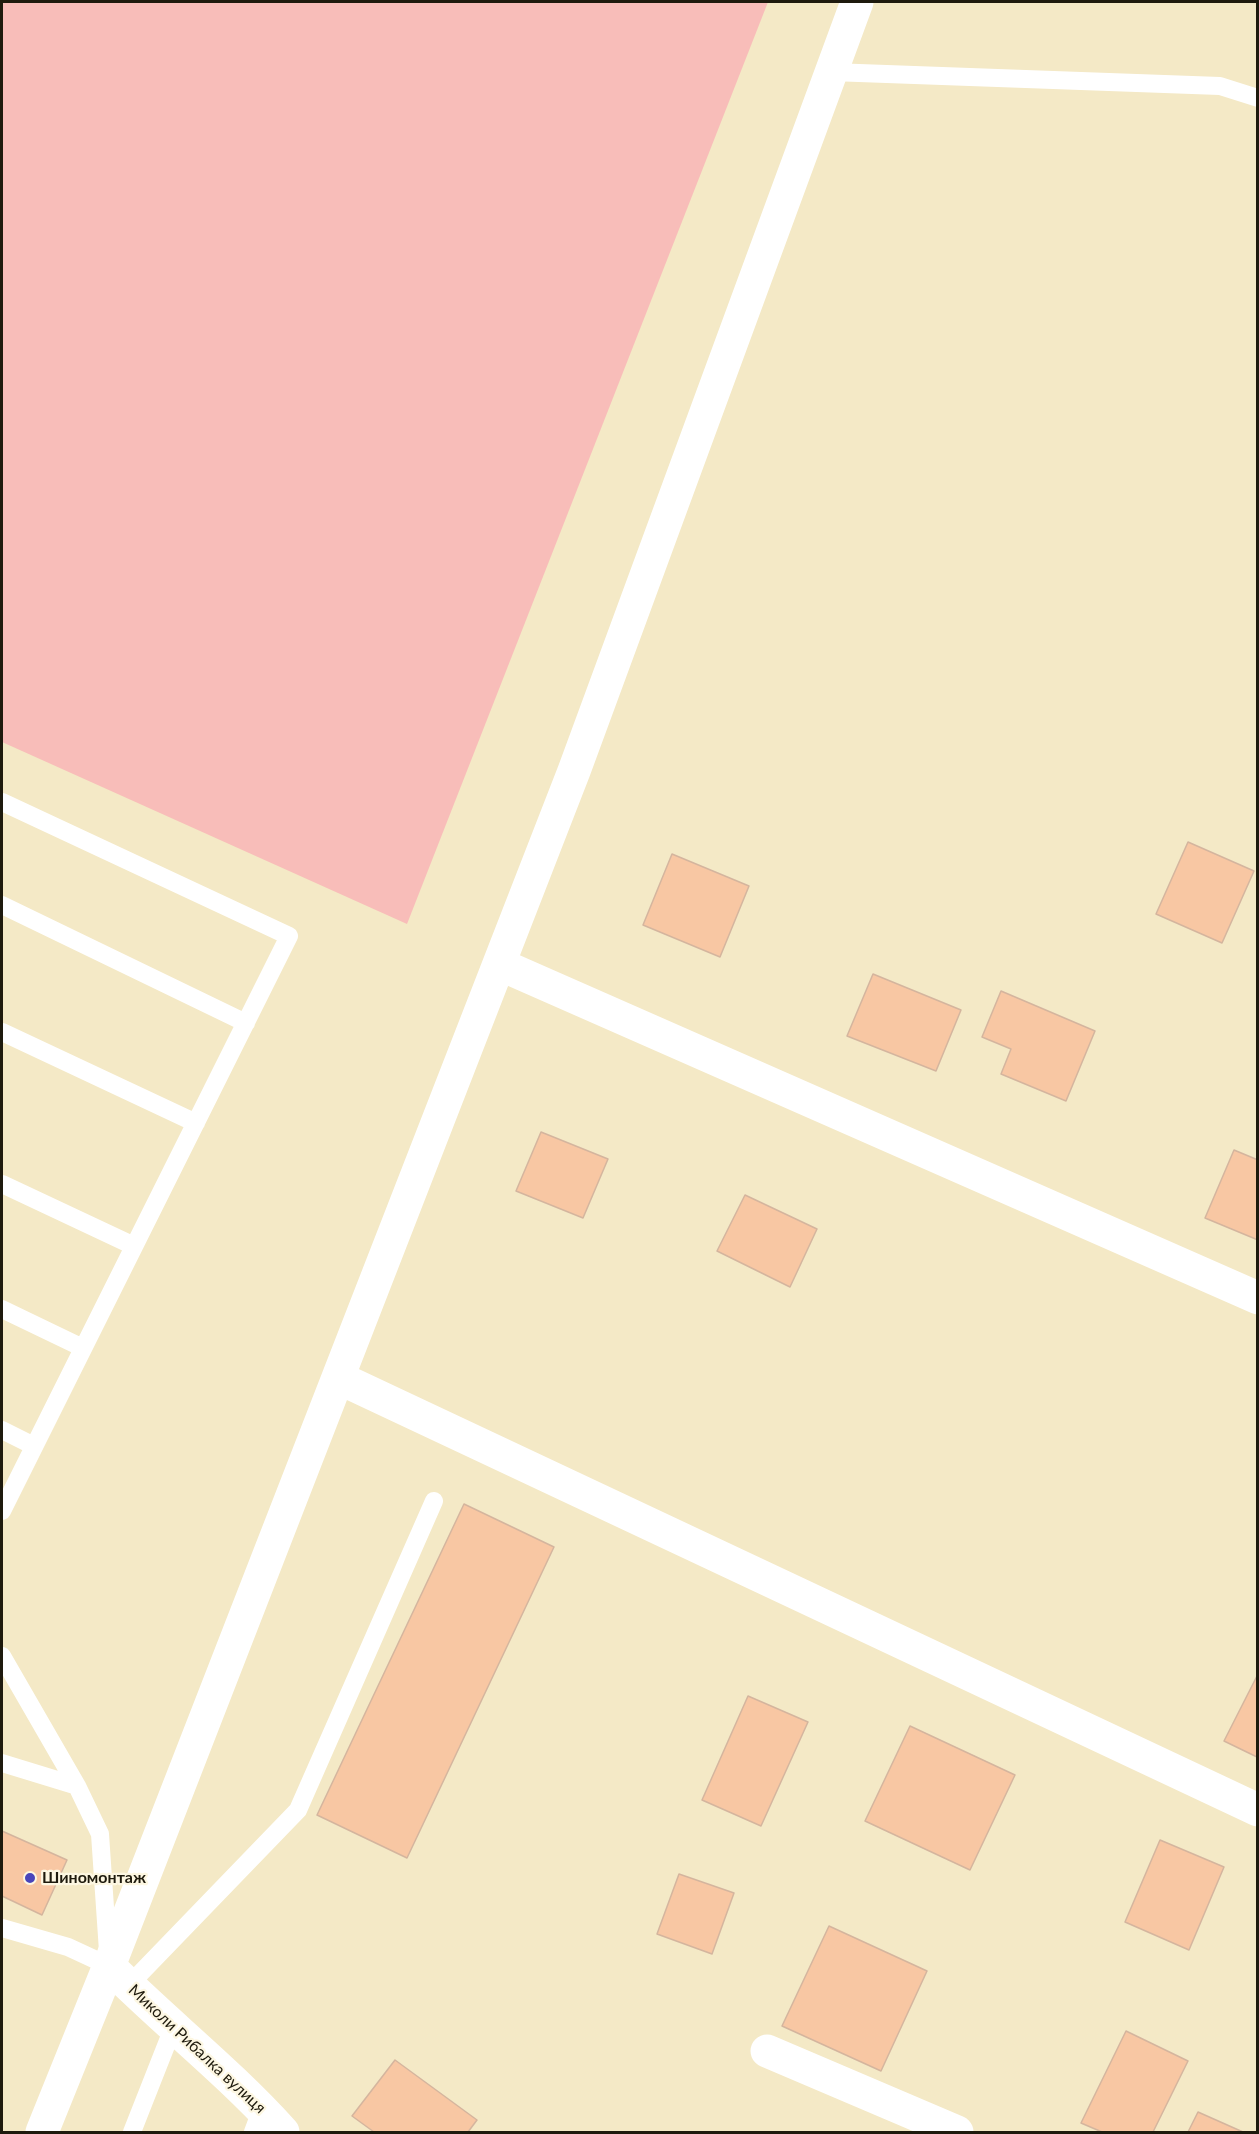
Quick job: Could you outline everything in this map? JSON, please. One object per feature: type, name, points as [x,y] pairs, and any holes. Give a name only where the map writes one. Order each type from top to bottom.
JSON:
[{"type":"street","points":[[42,2133],[119,1976],[339,1378],[574,771],[857,2]]},
{"type":"street","points":[[499,964],[1257,1298]]},
{"type":"street","points":[[339,1378],[1257,1810]]},
{"type":"street","name":"Миколи Рибалка вулиця","points":[[119,1976],[172,2028],[257,2120],[283,2133]]},
{"type":"street","points":[[767,2051],[957,2133]]},
{"type":"lane","points":[[831,72],[1220,86],[1257,98]]},
{"type":"lane","points":[[2,801],[289,936],[2,1511]]},
{"type":"lane","points":[[2,905],[246,1023]]},
{"type":"lane","points":[[2,1032],[196,1123]]},
{"type":"lane","points":[[2,1184],[134,1246]]},
{"type":"lane","points":[[2,1309],[83,1348]]},
{"type":"lane","points":[[2,1430],[34,1446]]},
{"type":"lane","points":[[119,1976],[298,1810],[434,1501]]},
{"type":"lane","points":[[2,1656],[77,1786],[100,1834],[119,1976]]},
{"type":"lane","points":[[2,1763],[77,1786]]},
{"type":"lane","points":[[2,1928],[69,1947],[119,1976]]},
{"type":"lane","points":[[132,2133],[172,2028]]},
{"type":"shaded area","points":[[2,2],[768,2],[407,924],[2,742]]},
{"type":"building","points":[[1188,842],[1254,871],[1222,943],[1156,914]]},
{"type":"building","points":[[672,854],[749,886],[720,957],[643,925]]},
{"type":"building","points":[[873,974],[961,1010],[936,1071],[847,1036]]},
{"type":"building","points":[[1001,991],[1095,1031],[1066,1101],[1001,1074],[1011,1049],[982,1037]]},
{"type":"building","points":[[541,1132],[608,1159],[583,1218],[516,1191]]},
{"type":"building","points":[[1234,1150],[1258,1160],[1258,1240],[1205,1218]]},
{"type":"building","points":[[745,1195],[817,1229],[790,1287],[717,1251]]},
{"type":"building","points":[[464,1504],[554,1547],[407,1858],[317,1815]]},
{"type":"building","points":[[1258,1674],[1258,1756],[1257,1757],[1224,1741]]},
{"type":"building","points":[[748,1696],[808,1722],[761,1826],[702,1800]]},
{"type":"building","points":[[910,1726],[1015,1775],[970,1870],[865,1821]]},
{"type":"building","name":"Шиномонтаж","points":[[2,1831],[67,1860],[42,1915],[2,1896]]},
{"type":"building","points":[[1160,1840],[1224,1867],[1189,1950],[1125,1922]]},
{"type":"building","points":[[679,1874],[734,1893],[712,1954],[657,1934]]},
{"type":"building","points":[[829,1926],[927,1971],[881,2071],[782,2026]]},
{"type":"building","points":[[1126,2031],[1188,2061],[1153,2132],[1102,2132],[1081,2123]]},
{"type":"building","points":[[395,2060],[477,2120],[468,2132],[374,2132],[352,2116]]},
{"type":"building","points":[[1198,2112],[1243,2132],[1188,2132]]},
{"type":"place","name":"Шиномонтаж","points":[[30,1878]]}]
